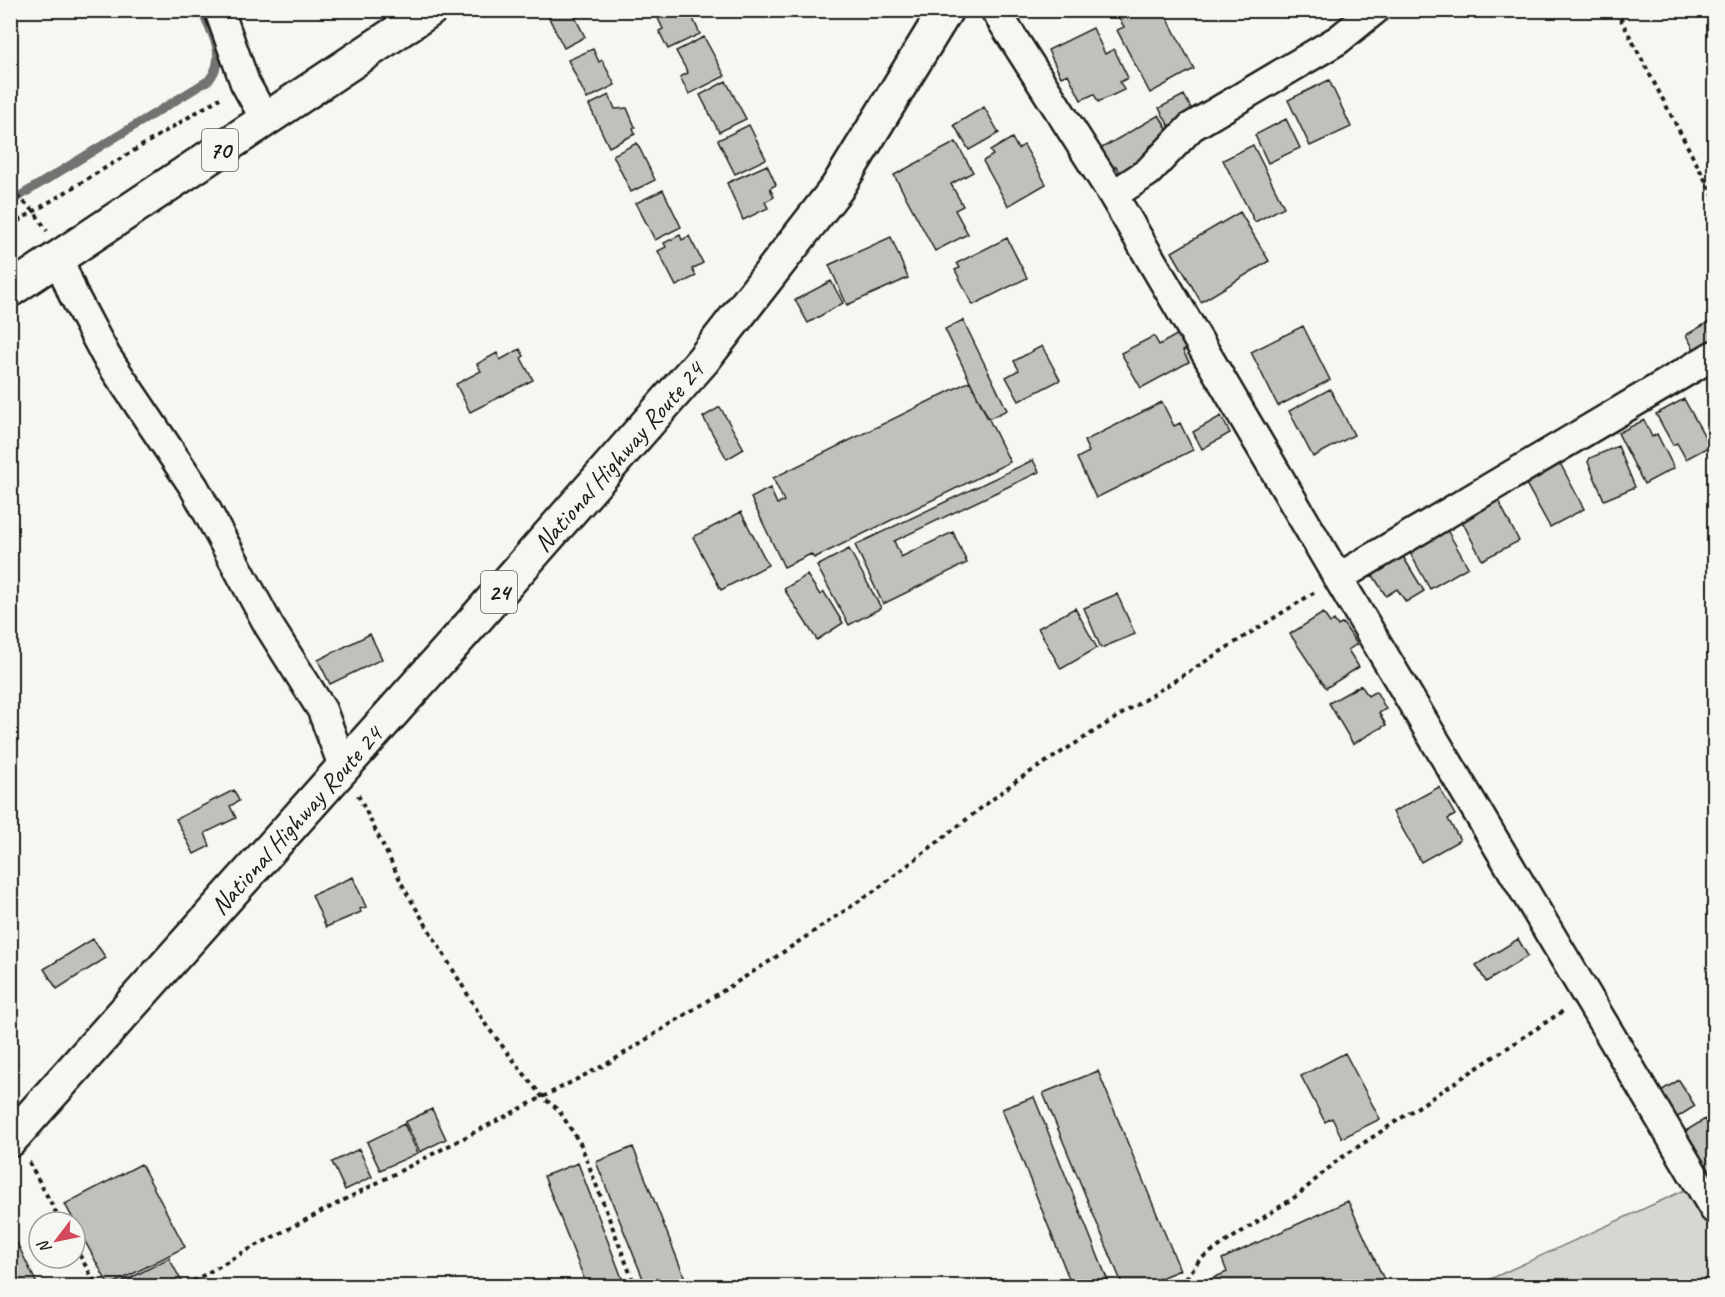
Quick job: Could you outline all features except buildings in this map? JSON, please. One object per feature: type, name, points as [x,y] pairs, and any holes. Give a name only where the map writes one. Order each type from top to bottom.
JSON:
[{"type":"main road","name":"70","points":[[10,290],[430,10]]},
{"type":"main road","name":"National Highway Route 24","points":[[13,1138],[343,765],[466,630],[703,360],[837,188],[946,10]]},
{"type":"street","points":[[219,10],[245,83],[265,119]]},
{"type":"street","points":[[995,10],[1113,195],[1714,1209]]},
{"type":"street","points":[[1113,195],[1148,172],[1191,128],[1338,40],[1375,10]]},
{"type":"street","points":[[59,259],[73,294],[106,356],[194,487],[269,626],[322,710],[343,765]]},
{"type":"street","points":[[1338,578],[1714,355]]},
{"type":"path","points":[[1616,10],[1714,197]]},
{"type":"path","points":[[10,226],[245,83]]},
{"type":"path","points":[[10,190],[27,206]]},
{"type":"path","points":[[185,1287],[242,1253],[612,1061],[877,890],[1016,781],[1338,578]]},
{"type":"path","points":[[343,765],[405,890],[486,1025],[543,1098],[558,1109],[581,1145],[635,1287]]},
{"type":"path","points":[[1181,1287],[1200,1259],[1298,1195],[1338,1160],[1586,996]]},
{"type":"path","points":[[13,1138],[54,1210]]},
{"type":"path","points":[[87,1269],[97,1287]]},
{"type":"shaded area","points":[[1689,1188],[1714,1230],[1714,1286],[1475,1286]]},
{"type":"waterway","points":[[10,202],[209,80],[215,71],[218,54],[213,36],[201,10]]}]
